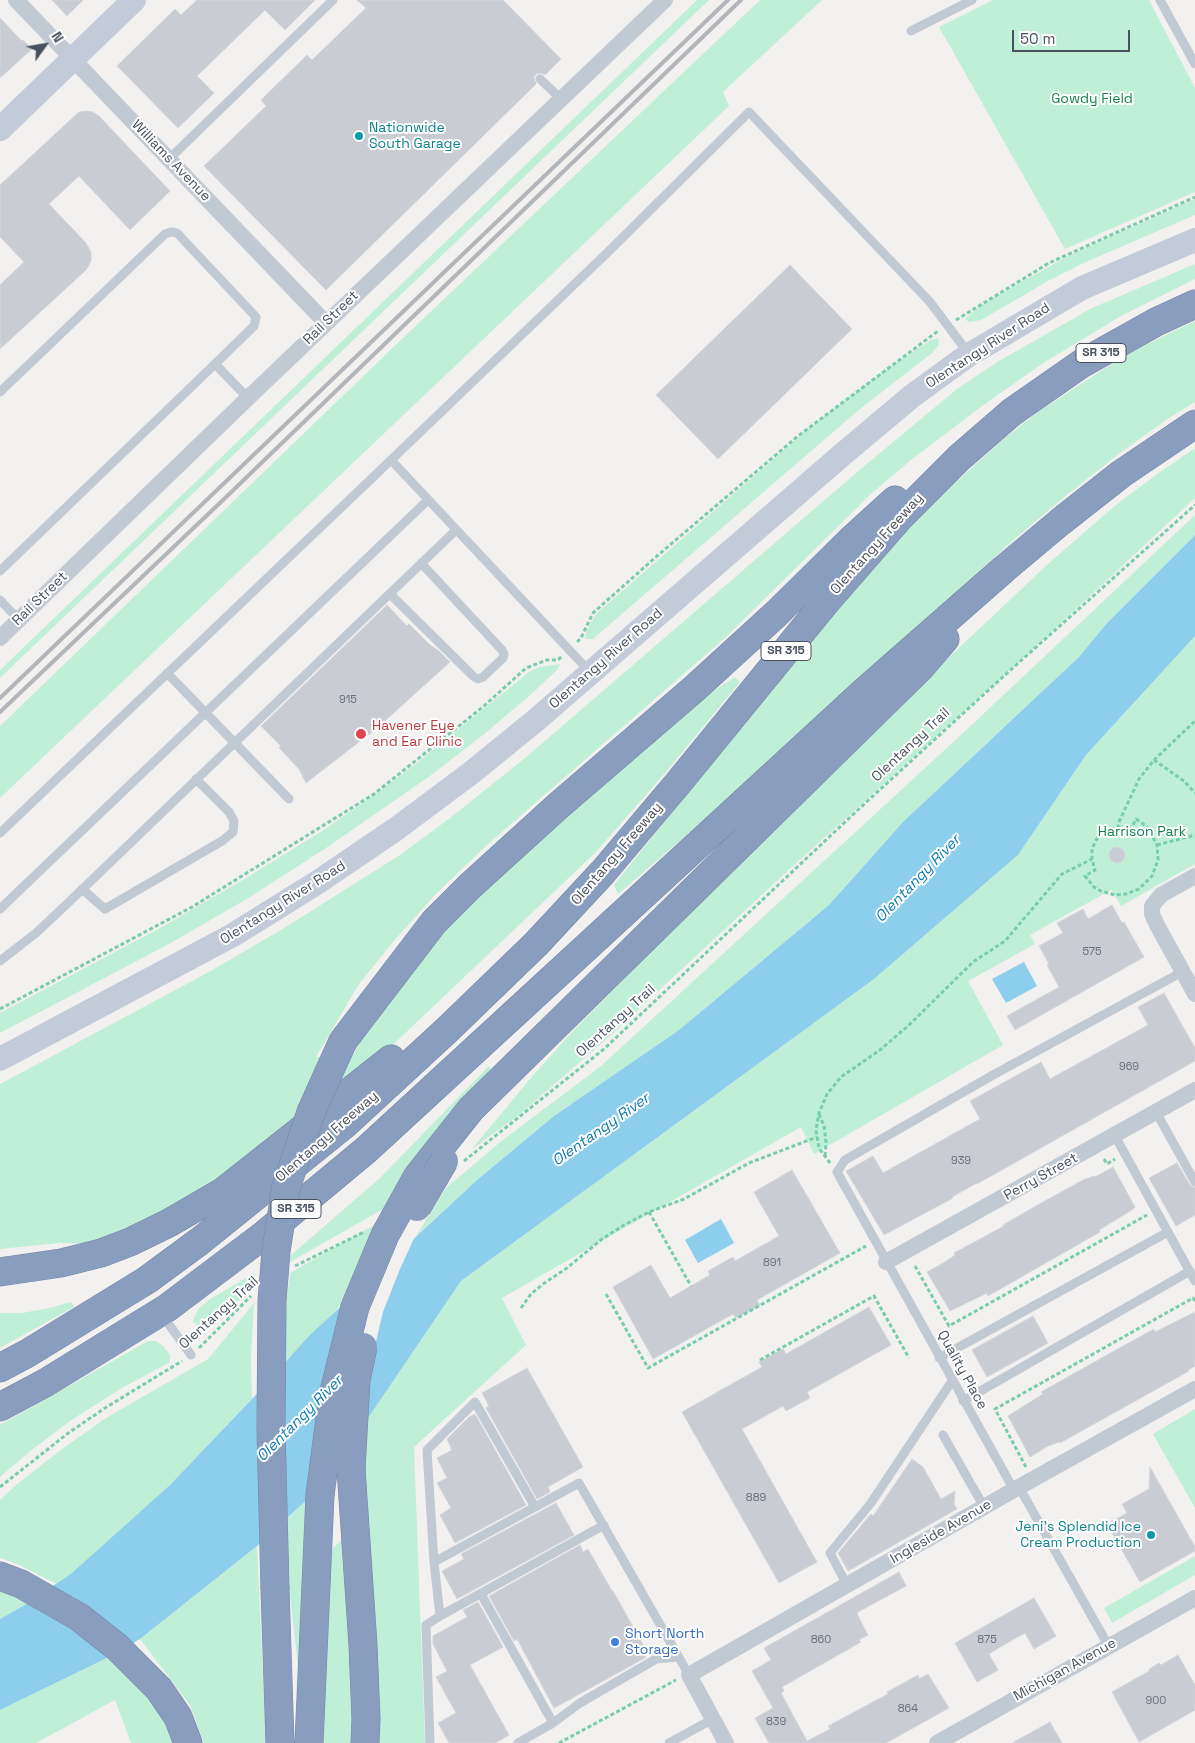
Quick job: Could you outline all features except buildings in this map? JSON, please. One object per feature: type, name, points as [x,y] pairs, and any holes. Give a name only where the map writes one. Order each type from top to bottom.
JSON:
[{"type":"highway","name":"Olentangy Freeway","points":[[0,1368],[148,1280],[245,1206],[344,1125],[536,944],[673,790],[825,603],[900,517],[959,458],[1012,412],[1044,389],[1096,356],[1156,322],[1195,304]]},
{"type":"highway","points":[[280,1743],[271,1428],[272,1321],[276,1251],[286,1188],[308,1120],[343,1041],[434,922],[470,886],[558,806],[695,688],[902,494],[1012,412]]},
{"type":"highway","name":"SR 315","points":[[0,1407],[45,1383],[160,1312],[265,1234],[366,1150],[865,691],[1004,569],[1121,474],[1195,424]]},
{"type":"highway","points":[[309,1743],[320,1495],[333,1396],[355,1307],[385,1235],[416,1179],[471,1109],[920,668],[1004,569]]},
{"type":"highway","points":[[0,1272],[60,1263],[100,1253],[169,1224],[224,1191],[536,944]]},
{"type":"highway","points":[[365,1743],[366,1718],[363,1645],[351,1469],[356,1380],[370,1312],[397,1242],[518,1062]]},
{"type":"highway","points":[[0,1576],[21,1584],[79,1617],[117,1647],[159,1689],[178,1717],[188,1743]]},
{"type":"main road","points":[[0,129],[134,0]]},
{"type":"main road","name":"Olentangy River Road","points":[[0,1059],[233,935],[318,882],[396,829],[471,773],[535,721],[912,396],[970,354],[1082,288],[1195,240]]},
{"type":"street","name":"Williams Avenue","points":[[16,0],[326,323]]},
{"type":"street","name":"Rail Street","points":[[0,638],[326,323],[666,0]]},
{"type":"street","points":[[1191,984],[1152,914],[1152,906],[1161,895],[1195,876]]},
{"type":"street","name":"Perry Street","points":[[886,1262],[1195,1090]]},
{"type":"street","name":"Ingleside Avenue","points":[[688,1675],[984,1508],[1016,1488],[1195,1389]]},
{"type":"street","name":"Michigan Avenue","points":[[936,1743],[1195,1598]]},
{"type":"street","points":[[688,1675],[726,1743]]},
{"type":"lane","points":[[169,159],[333,0]]},
{"type":"lane","points":[[911,31],[972,0]]},
{"type":"lane","points":[[1160,0],[1195,64]]},
{"type":"lane","points":[[540,79],[562,99]]},
{"type":"lane","points":[[0,833],[391,460],[749,112],[888,256],[930,302],[970,354]]},
{"type":"lane","points":[[0,392],[165,234],[170,232],[177,233],[256,317],[254,326],[0,571]]},
{"type":"lane","points":[[215,364],[248,398]]},
{"type":"lane","points":[[391,460],[590,672]]},
{"type":"lane","points":[[0,909],[428,500]]},
{"type":"lane","points":[[0,961],[36,933],[456,530]]},
{"type":"lane","points":[[390,594],[478,679],[483,677],[503,658],[502,650],[421,563]]},
{"type":"lane","points":[[0,600],[19,620]]},
{"type":"lane","points":[[167,674],[289,799]]},
{"type":"lane","points":[[82,889],[105,909],[222,841],[233,832],[234,821],[229,812],[196,779]]},
{"type":"lane","points":[[837,1172],[844,1160],[993,1075],[1191,984]]},
{"type":"lane","points":[[1156,1112],[1195,1182]]},
{"type":"lane","points":[[1115,1136],[1195,1281]]},
{"type":"lane","name":"Quality Place","points":[[837,1172],[963,1402],[1016,1488],[1108,1646]]},
{"type":"lane","points":[[940,1358],[1168,1232]]},
{"type":"lane","points":[[963,1402],[1190,1272]]},
{"type":"lane","points":[[160,1312],[191,1355]]},
{"type":"lane","points":[[846,1585],[830,1553],[871,1503],[952,1381]]},
{"type":"lane","points":[[440,1616],[434,1562],[427,1450],[475,1402],[535,1507]]},
{"type":"lane","points":[[943,1435],[984,1508]]},
{"type":"lane","points":[[434,1562],[580,1483],[688,1675]]},
{"type":"lane","points":[[430,1743],[426,1625],[604,1525]]},
{"type":"lane","points":[[481,1594],[553,1723]]},
{"type":"lane","points":[[518,1743],[656,1659],[678,1657]]},
{"type":"lane","points":[[669,1743],[713,1720]]},
{"type":"path","points":[[0,1009],[192,907],[374,794],[484,706],[526,668],[547,660],[558,660],[581,638],[593,613],[658,556],[798,436],[948,324],[1048,263],[1195,197]]},
{"type":"path","name":"Olentangy Trail","points":[[451,1164],[604,1049],[918,754],[1195,505]]},
{"type":"path","points":[[1118,827],[1139,779],[1154,760],[1195,721]]},
{"type":"path","points":[[1154,760],[1184,781],[1195,793]]},
{"type":"path","points":[[1136,819],[1148,828],[1157,845],[1158,860],[1152,876],[1138,889],[1126,894],[1114,895],[1101,891],[1089,882],[1085,876],[1095,870],[1092,849],[1096,840],[1106,831],[1118,827],[1130,831],[1136,819]]},
{"type":"path","points":[[1157,845],[1195,835]]},
{"type":"path","points":[[837,1172],[819,1148],[816,1130],[819,1113],[827,1094],[840,1077],[880,1050],[908,1026],[973,962],[1005,941],[1062,874],[1092,859]]},
{"type":"path","points":[[819,1113],[824,1126],[825,1158]]},
{"type":"path","points":[[521,1308],[531,1294],[542,1284],[567,1268],[602,1239],[649,1212],[684,1199],[749,1163],[817,1137]]},
{"type":"path","points":[[1104,1159],[1107,1164],[1116,1159],[1120,1167]]},
{"type":"path","points":[[915,1266],[949,1326],[1147,1216],[1143,1208]]},
{"type":"path","points":[[649,1212],[691,1286]]},
{"type":"path","points":[[289,1270],[297,1264],[371,1229]]},
{"type":"path","points":[[606,1294],[648,1368],[869,1244],[878,1248]]},
{"type":"path","name":"Olentangy Trail","points":[[0,1487],[36,1457],[104,1408],[191,1355],[250,1297],[258,1292]]},
{"type":"path","points":[[760,1360],[874,1296],[909,1358]]},
{"type":"path","points":[[1027,1468],[994,1409],[1193,1298],[1195,1301]]},
{"type":"path","points":[[559,1743],[673,1681],[688,1675]]},
{"type":"green space","points":[[697,0],[709,0],[0,678],[0,670]]},
{"type":"green space","points":[[760,0],[822,0],[723,92],[729,106],[0,798],[0,726],[406,335]]},
{"type":"green space","name":"Gowdy Field","points":[[993,0],[1149,0],[1195,88],[1195,192],[1065,249],[939,27]]},
{"type":"green space","points":[[1195,199],[1195,215],[1088,261],[1048,281],[981,320],[969,322],[965,319],[979,307],[1000,294],[1070,255]]},
{"type":"green space","points":[[1195,264],[1195,279],[1121,316],[1045,362],[982,406],[911,460],[872,493],[726,637],[487,845],[435,895],[359,984],[316,1057],[353,1055],[371,1020],[437,936],[554,825],[706,696],[735,677],[740,682],[666,772],[595,853],[379,1058],[260,1157],[173,1210],[92,1244],[60,1243],[0,1249],[0,1084],[209,972],[281,930],[400,855],[525,758],[856,473],[957,389],[999,361],[1092,308]]},
{"type":"green space","points":[[1195,321],[1195,402],[1120,453],[1010,543],[746,784],[618,894],[614,885],[777,681],[888,550],[928,507],[1006,437],[1041,410],[1127,354]]},
{"type":"green space","points":[[939,338],[938,346],[932,353],[860,409],[593,639],[585,639],[587,630],[596,614],[809,428],[884,371],[931,340]]},
{"type":"green space","points":[[1195,448],[1195,498],[610,1036],[520,1114],[471,1150],[572,1032],[822,777],[1048,564],[1117,504]]},
{"type":"green space","points":[[1195,515],[1195,535],[1107,623],[1079,657],[903,822],[829,905],[679,1030],[554,1116],[477,1180],[416,1236],[446,1188],[499,1143],[601,1066],[962,734]]},
{"type":"green space","name":"Harrison Park","points":[[1195,636],[1195,864],[1121,906],[1111,890],[1030,935],[1035,944],[968,981],[1003,1045],[814,1154],[801,1127],[502,1298],[526,1345],[414,1447],[425,1743],[376,1743],[362,1458],[364,1424],[461,1281],[874,979],[1018,855],[1086,755]]},
{"type":"green space","points":[[560,664],[558,669],[528,697],[483,735],[430,776],[326,848],[250,897],[169,944],[0,1033],[0,1013],[162,927],[319,833],[413,766],[529,672],[539,667]]},
{"type":"green space","points":[[489,1066],[491,1069],[444,1123],[385,1208],[290,1262],[290,1256],[380,1178]]},
{"type":"green space","points":[[378,1223],[342,1304],[284,1363],[286,1307],[290,1273]]},
{"type":"green space","points":[[255,1273],[255,1287],[204,1330],[199,1328],[193,1321],[198,1309],[210,1299]]},
{"type":"green space","points":[[71,1302],[74,1307],[0,1348],[0,1313],[22,1313]]},
{"type":"green space","points":[[254,1303],[251,1358],[252,1399],[170,1485],[99,1550],[57,1584],[17,1564],[0,1558],[0,1500],[62,1449],[106,1418],[208,1359]]},
{"type":"green space","points":[[148,1341],[156,1341],[163,1346],[170,1355],[170,1362],[120,1389],[70,1421],[0,1477],[0,1425]]},
{"type":"green space","points":[[1195,1409],[1195,1508],[1153,1434]]},
{"type":"green space","points":[[310,1497],[299,1676],[288,1577],[288,1518]]},
{"type":"green space","points":[[346,1536],[355,1743],[321,1743],[328,1553]]},
{"type":"green space","points":[[257,1546],[266,1743],[204,1743],[190,1705],[140,1639]]},
{"type":"green space","points":[[1195,1556],[1195,1575],[1112,1623],[1104,1608]]},
{"type":"green space","points":[[0,1587],[28,1603],[0,1619]]},
{"type":"green space","points":[[111,1656],[152,1700],[177,1743],[131,1743],[115,1700],[36,1743],[0,1743],[0,1710]]},
{"type":"water","name":"Olentangy River","points":[[1195,535],[1195,636],[1086,755],[1018,855],[874,979],[461,1281],[364,1424],[310,1497],[257,1546],[140,1639],[111,1656],[0,1710],[0,1619],[28,1603],[72,1573],[170,1485],[309,1336],[477,1180],[554,1116],[679,1030],[829,905],[903,822],[1079,657],[1107,623]]},
{"type":"water","points":[[1024,962],[1037,986],[1006,1003],[992,979]]},
{"type":"water","points":[[721,1219],[734,1243],[698,1263],[685,1240]]},
{"type":"pier","points":[[417,1232],[383,1312],[368,1375],[349,1295]]},
{"type":"railway","points":[[0,698],[728,0]]},
{"type":"railway","points":[[0,712],[223,500],[741,0]]},
{"type":"place","name":"Nationwide South Garage","points":[[359,136]]},
{"type":"place","name":"Havener Eye and Ear Clinic","points":[[361,734]]},
{"type":"place","name":"Jeni's Splendid Ice Cream Production","points":[[1151,1535]]},
{"type":"place","name":"Short North Storage","points":[[615,1642]]}]
